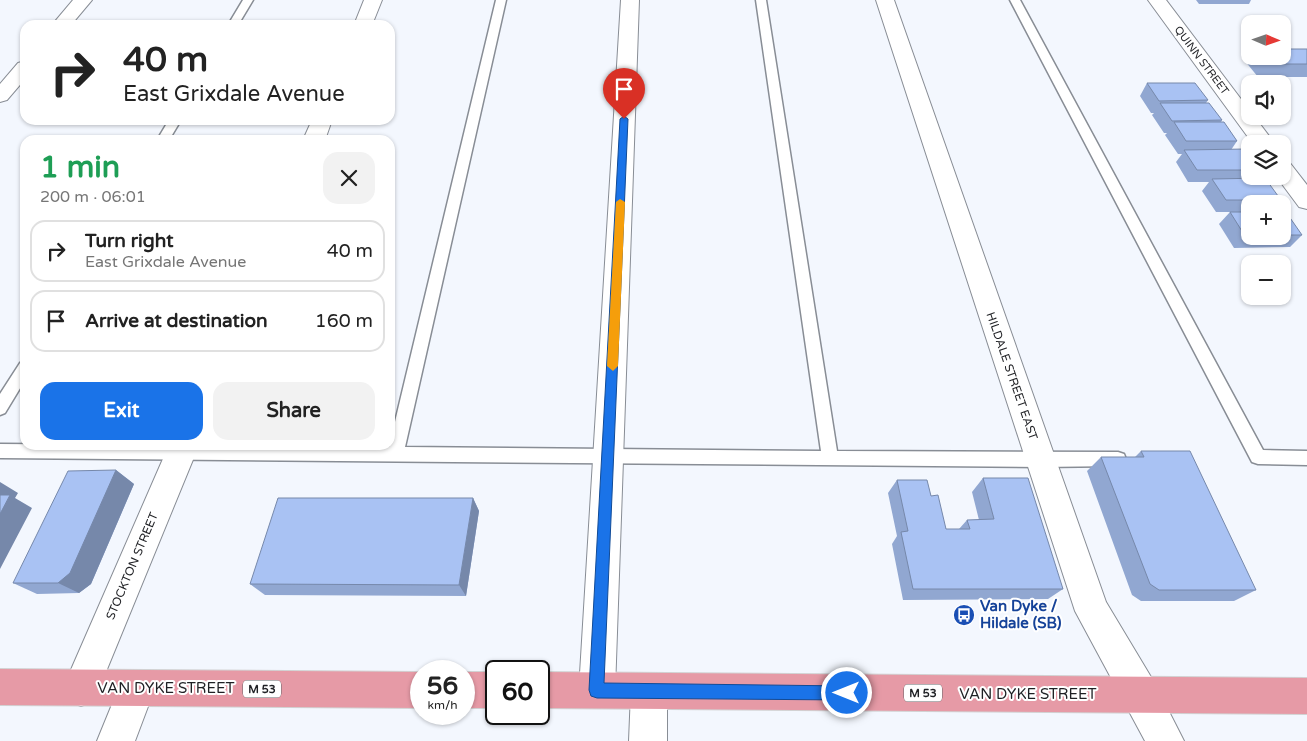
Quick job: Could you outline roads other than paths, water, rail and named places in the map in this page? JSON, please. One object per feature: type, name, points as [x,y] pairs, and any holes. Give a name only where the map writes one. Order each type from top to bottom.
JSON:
[{"type":"main road","name":"VAN DYKE STREET","points":[[0,687],[410,690]]},
{"type":"main road","name":"VAN DYKE STREET","points":[[550,690],[1307,696]]},
{"type":"street","points":[[65,20],[83,0]]},
{"type":"street","points":[[365,20],[373,0]]},
{"type":"street","points":[[597,690],[630,0]]},
{"type":"street","name":"HILDALE STREET EAST","points":[[885,0],[1092,611],[1141,695],[1165,741]]},
{"type":"street","name":"QUINN STREET","points":[[1157,0],[1257,135]]},
{"type":"street","points":[[0,96],[20,73]]},
{"type":"street","points":[[1291,180],[1307,201]]},
{"type":"street","name":"STOCKTON STREET","points":[[81,688],[182,450]]},
{"type":"street","points":[[116,741],[137,688]]},
{"type":"street","points":[[648,741],[649,692]]},
{"type":"lane","points":[[236,20],[248,0]]},
{"type":"lane","points":[[395,454],[501,0]]},
{"type":"lane","points":[[760,0],[830,458]]},
{"type":"lane","points":[[1015,0],[1258,457],[1307,458]]},
{"type":"lane","points":[[0,408],[20,375]]},
{"type":"lane","points":[[0,451],[91,450]]},
{"type":"lane","points":[[225,450],[395,454],[1041,460],[1130,459]]},
{"type":"place","name":"Van Dyke / Hildale (SB)","points":[[964,615]]}]
